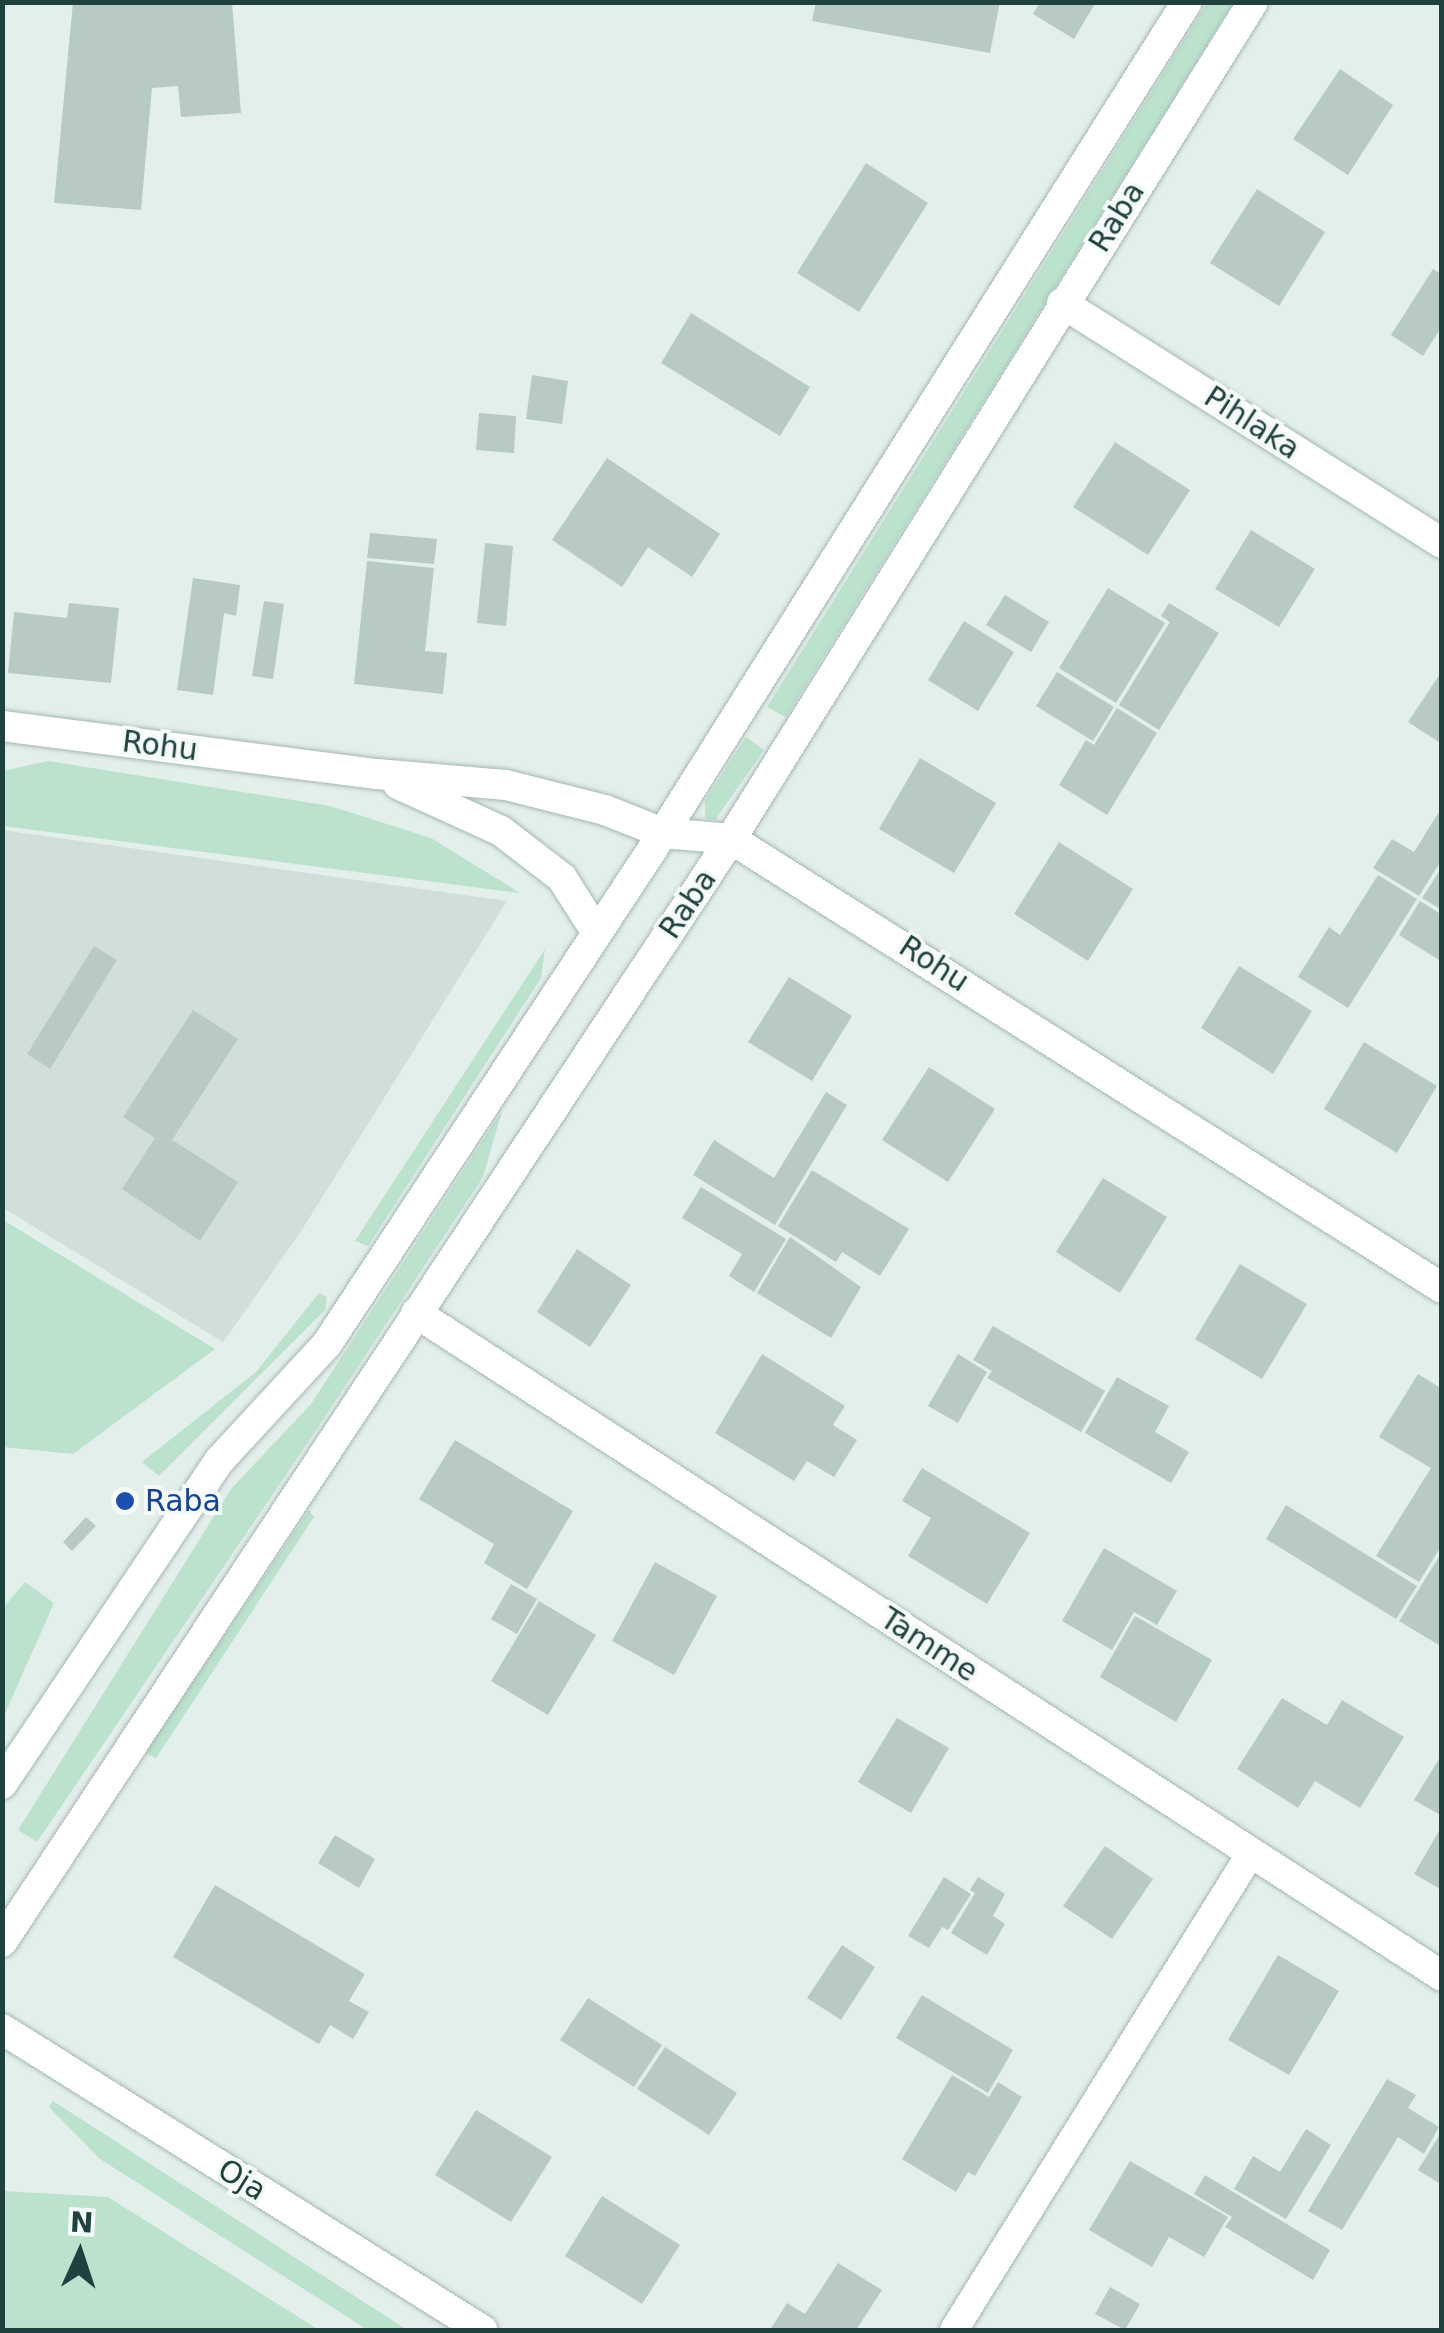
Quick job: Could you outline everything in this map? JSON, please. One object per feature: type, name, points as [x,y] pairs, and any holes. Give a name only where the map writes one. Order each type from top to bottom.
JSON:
[{"type":"street","name":"Raba","points":[[2,1784],[219,1461],[327,1344],[598,933],[1186,2]]},
{"type":"street","name":"Raba","points":[[2,1942],[731,839],[1253,2]]},
{"type":"street","name":"Pihlaka","points":[[1062,303],[1442,543]]},
{"type":"street","name":"Rohu","points":[[2,726],[376,774],[506,785],[606,810],[662,833],[731,839],[1442,1288]]},
{"type":"street","name":"Rohu","points":[[376,774],[501,831],[562,878],[598,933]]},
{"type":"street","name":"Tamme","points":[[416,1313],[1442,1976]]},
{"type":"street","name":"Oja","points":[[2,2029],[482,2330]]},
{"type":"lane","points":[[954,2330],[1251,1853]]},
{"type":"shaded area","points":[[2,830],[507,901],[298,1236],[223,1342],[3,1208]]},
{"type":"green space","points":[[1207,3],[1233,3],[786,717],[767,707]]},
{"type":"green space","points":[[746,737],[764,750],[715,820],[705,818],[705,801]]},
{"type":"green space","points":[[48,761],[330,806],[431,838],[520,893],[3,826],[3,771]]},
{"type":"green space","points":[[545,949],[541,978],[368,1246],[355,1241]]},
{"type":"green space","points":[[502,1111],[483,1177],[317,1429],[37,1842],[18,1830],[231,1489],[311,1404]]},
{"type":"green space","points":[[2,1220],[215,1349],[73,1454],[3,1447]]},
{"type":"green space","points":[[319,1293],[327,1297],[325,1310],[159,1476],[142,1462],[256,1372]]},
{"type":"green space","points":[[309,1510],[314,1517],[156,1758],[145,1753]]},
{"type":"green space","points":[[25,1582],[54,1603],[3,1718],[3,1608]]},
{"type":"green space","points":[[53,2101],[407,2330],[368,2330],[100,2159],[49,2107]]},
{"type":"green space","points":[[3,2191],[108,2197],[319,2330],[3,2330]]},
{"type":"building","points":[[73,2],[232,2],[241,113],[181,117],[178,86],[152,88],[141,210],[54,203]]},
{"type":"building","points":[[816,2],[1000,2],[990,53],[812,21]]},
{"type":"building","points":[[1040,2],[1096,2],[1074,39],[1033,14]]},
{"type":"building","points":[[1340,69],[1393,105],[1348,175],[1293,139]]},
{"type":"building","points":[[866,163],[928,203],[859,312],[797,273]]},
{"type":"building","points":[[1257,189],[1325,232],[1279,306],[1210,263]]},
{"type":"building","points":[[1433,269],[1442,275],[1442,326],[1423,356],[1391,335]]},
{"type":"building","points":[[691,313],[810,387],[780,436],[661,363]]},
{"type":"building","points":[[532,375],[568,381],[562,424],[526,419]]},
{"type":"building","points":[[479,413],[516,416],[514,453],[476,450]]},
{"type":"building","points":[[1115,442],[1190,490],[1148,555],[1073,507]]},
{"type":"building","points":[[607,458],[720,534],[692,577],[648,547],[622,587],[552,540]]},
{"type":"building","points":[[1251,530],[1315,569],[1279,627],[1215,589]]},
{"type":"building","points":[[370,533],[437,539],[434,564],[367,558]]},
{"type":"building","points":[[485,543],[513,546],[506,626],[477,623]]},
{"type":"building","points":[[367,561],[434,568],[425,651],[447,653],[443,694],[354,684]]},
{"type":"building","points":[[193,578],[240,585],[236,616],[224,613],[213,695],[177,690]]},
{"type":"building","points":[[1108,588],[1165,623],[1116,703],[1059,668]]},
{"type":"building","points":[[1005,595],[1049,622],[1031,652],[986,625]]},
{"type":"building","points":[[264,601],[284,604],[273,679],[252,676]]},
{"type":"building","points":[[69,603],[119,608],[111,683],[8,673],[14,612],[67,618]]},
{"type":"building","points":[[1169,603],[1219,633],[1159,730],[1119,705],[1170,622],[1161,616]]},
{"type":"building","points":[[964,621],[1014,652],[978,711],[928,680]]},
{"type":"building","points":[[1442,671],[1442,744],[1408,722]]},
{"type":"building","points":[[1057,672],[1114,707],[1093,741],[1036,706]]},
{"type":"building","points":[[1117,708],[1157,733],[1107,815],[1059,785],[1086,740],[1094,745]]},
{"type":"building","points":[[920,758],[996,803],[954,873],[879,829]]},
{"type":"building","points":[[1442,807],[1442,859],[1419,896],[1373,868],[1392,839],[1414,852]]},
{"type":"building","points":[[1059,842],[1133,889],[1088,961],[1014,914]]},
{"type":"building","points":[[1442,867],[1442,910],[1422,898]]},
{"type":"building","points":[[1378,875],[1417,899],[1348,1008],[1298,977],[1329,927],[1340,935]]},
{"type":"building","points":[[1420,901],[1442,915],[1442,962],[1399,935]]},
{"type":"building","points":[[94,946],[117,960],[50,1069],[27,1054]]},
{"type":"building","points":[[1239,966],[1312,1011],[1273,1074],[1201,1028]]},
{"type":"building","points":[[789,977],[852,1016],[812,1081],[748,1042]]},
{"type":"building","points":[[193,1010],[238,1039],[172,1140],[238,1182],[200,1241],[122,1189],[155,1138],[123,1117]]},
{"type":"building","points":[[1364,1042],[1437,1086],[1397,1153],[1324,1109]]},
{"type":"building","points":[[929,1067],[995,1109],[948,1182],[882,1140]]},
{"type":"building","points":[[826,1092],[847,1105],[775,1225],[693,1175],[714,1140],[774,1178]]},
{"type":"building","points":[[812,1170],[909,1229],[880,1276],[842,1252],[836,1262],[778,1226]]},
{"type":"building","points":[[1103,1178],[1167,1217],[1120,1293],[1056,1252]]},
{"type":"building","points":[[701,1187],[786,1239],[754,1292],[729,1276],[742,1254],[682,1218]]},
{"type":"building","points":[[790,1237],[861,1287],[831,1338],[757,1293]]},
{"type":"building","points":[[577,1249],[631,1285],[590,1347],[537,1312]]},
{"type":"building","points":[[1240,1264],[1307,1304],[1262,1379],[1195,1339]]},
{"type":"building","points":[[993,1326],[1105,1391],[1081,1432],[987,1378],[992,1371],[973,1360]]},
{"type":"building","points":[[762,1354],[845,1406],[833,1425],[857,1440],[834,1477],[807,1461],[794,1481],[715,1433]]},
{"type":"building","points":[[958,1354],[987,1372],[958,1423],[928,1406]]},
{"type":"building","points":[[1418,1374],[1442,1389],[1442,1545],[1419,1582],[1376,1556],[1431,1468],[1379,1437]]},
{"type":"building","points":[[1117,1377],[1169,1406],[1155,1432],[1189,1452],[1171,1483],[1085,1433]]},
{"type":"building","points":[[455,1440],[573,1511],[527,1589],[484,1563],[494,1544],[419,1499]]},
{"type":"building","points":[[922,1468],[1030,1533],[987,1604],[908,1556],[931,1518],[902,1501]]},
{"type":"building","points":[[1286,1505],[1417,1586],[1396,1619],[1266,1539]]},
{"type":"building","points":[[86,1517],[96,1526],[72,1551],[63,1542]]},
{"type":"building","points":[[1104,1548],[1177,1591],[1157,1625],[1134,1612],[1112,1650],[1062,1621]]},
{"type":"building","points":[[1442,1552],[1442,1647],[1399,1621]]},
{"type":"building","points":[[655,1562],[717,1596],[674,1675],[612,1641]]},
{"type":"building","points":[[511,1584],[537,1599],[517,1634],[491,1619]]},
{"type":"building","points":[[539,1601],[596,1635],[548,1715],[491,1681]]},
{"type":"building","points":[[1135,1616],[1212,1660],[1176,1722],[1100,1677]]},
{"type":"building","points":[[1282,1698],[1327,1725],[1342,1700],[1404,1737],[1360,1808],[1315,1781],[1298,1808],[1237,1769]]},
{"type":"building","points":[[897,1718],[949,1748],[911,1813],[858,1782]]},
{"type":"building","points":[[1442,1754],[1442,1816],[1414,1800]]},
{"type":"building","points":[[1442,1826],[1442,1890],[1414,1874]]},
{"type":"building","points":[[335,1835],[375,1859],[359,1888],[318,1863]]},
{"type":"building","points":[[1105,1846],[1153,1879],[1112,1939],[1063,1906]]},
{"type":"building","points":[[944,1877],[971,1894],[948,1930],[942,1927],[929,1948],[908,1936]]},
{"type":"building","points":[[978,1877],[1005,1894],[993,1916],[1005,1924],[987,1955],[951,1933],[975,1893],[970,1890]]},
{"type":"building","points":[[215,1885],[365,1974],[349,2001],[369,2012],[353,2039],[330,2025],[319,2044],[173,1957]]},
{"type":"building","points":[[842,1945],[875,1967],[841,2020],[807,1998]]},
{"type":"building","points":[[1278,1955],[1339,1991],[1289,2075],[1228,2040]]},
{"type":"building","points":[[922,1995],[1013,2050],[988,2093],[896,2038]]},
{"type":"building","points":[[588,1998],[662,2045],[634,2087],[560,2040]]},
{"type":"building","points":[[665,2047],[737,2093],[709,2135],[637,2089]]},
{"type":"building","points":[[952,2075],[989,2097],[998,2082],[1022,2097],[975,2176],[968,2172],[956,2192],[902,2159]]},
{"type":"building","points":[[1387,2079],[1416,2095],[1408,2108],[1439,2127],[1424,2154],[1398,2137],[1342,2230],[1308,2211]]},
{"type":"building","points":[[476,2110],[552,2157],[511,2222],[435,2175]]},
{"type":"building","points":[[1306,2129],[1331,2145],[1286,2219],[1234,2189],[1253,2156],[1280,2172]]},
{"type":"building","points":[[1442,2131],[1442,2185],[1418,2170]]},
{"type":"building","points":[[1130,2161],[1228,2217],[1204,2257],[1169,2237],[1152,2267],[1089,2230]]},
{"type":"building","points":[[1205,2175],[1330,2250],[1313,2280],[1225,2227],[1232,2217],[1194,2194]]},
{"type":"building","points":[[602,2196],[680,2245],[642,2304],[565,2256]]},
{"type":"building","points":[[838,2263],[882,2290],[856,2330],[770,2330],[787,2303],[805,2314]]},
{"type":"building","points":[[1110,2287],[1140,2304],[1125,2330],[1095,2314]]},
{"type":"place","name":"Raba","points":[[125,1501]]}]
